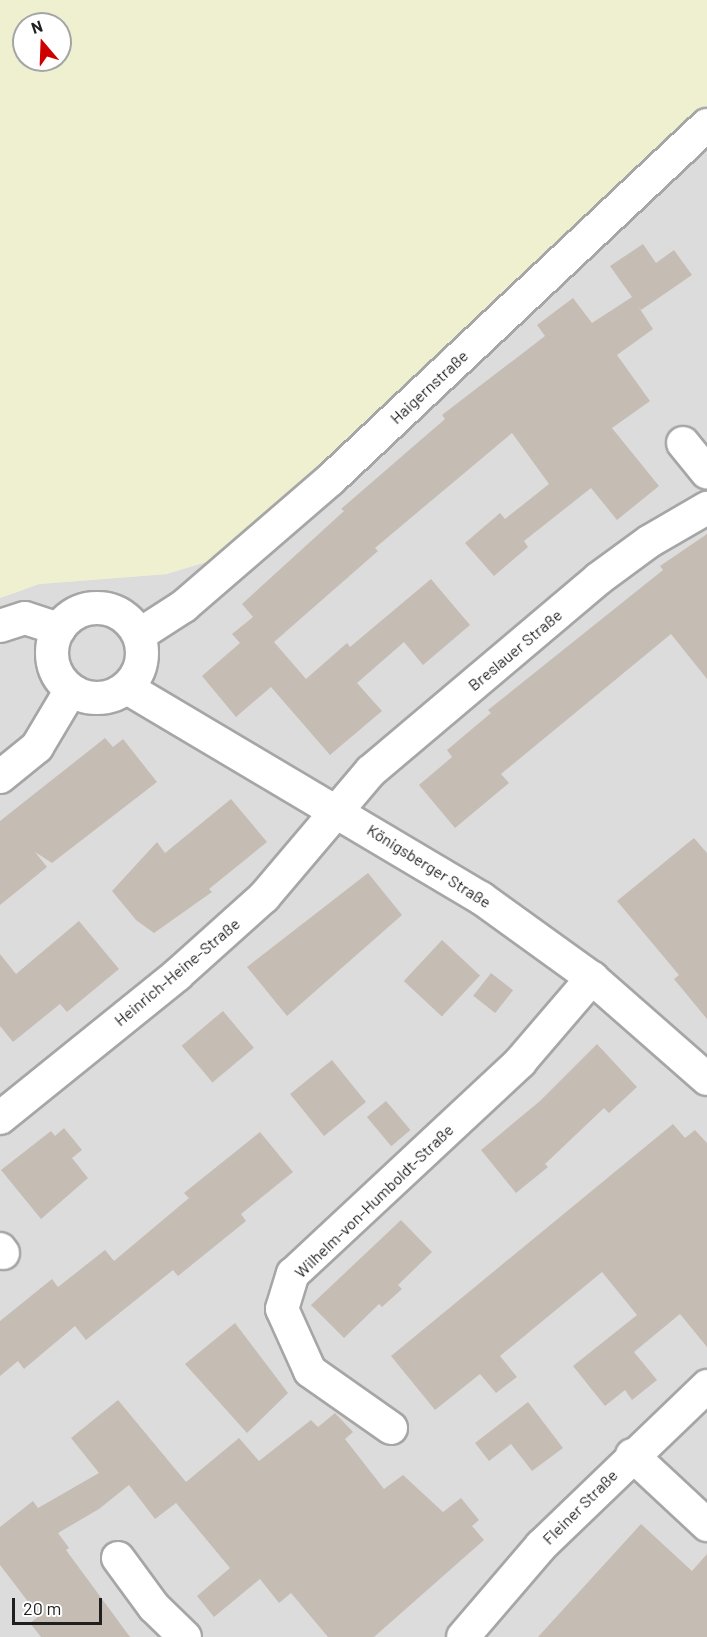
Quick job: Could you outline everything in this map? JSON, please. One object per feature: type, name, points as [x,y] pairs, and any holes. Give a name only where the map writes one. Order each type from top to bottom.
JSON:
[{"type":"street","name":"Haigernstraße","points":[[139,635],[184,606],[330,480],[707,125]]},
{"type":"street","points":[[683,443],[707,474]]},
{"type":"street","name":"Breslauer Straße","points":[[340,812],[371,771],[598,579],[650,541],[707,508]]},
{"type":"street","points":[[89,609],[108,609],[125,617],[139,635],[143,652],[139,671],[127,688],[112,696],[92,699],[71,690],[59,678],[53,663],[52,645],[59,629],[69,618],[89,609]]},
{"type":"street","points":[[0,626],[25,618],[59,629]]},
{"type":"street","name":"Königsberger Straße","points":[[127,688],[231,753],[340,812],[481,898],[592,978],[707,1079]]},
{"type":"street","points":[[0,777],[37,747],[71,690]]},
{"type":"street","name":"Heinrich-Heine-Straße","points":[[0,1118],[212,944],[264,897],[340,812]]},
{"type":"street","name":"Wilhelm-von-Humboldt-Straße","points":[[391,1428],[310,1371],[282,1308],[293,1274],[520,1062],[592,978]]},
{"type":"street","name":"Fleiner Straße","points":[[463,1637],[541,1546],[632,1455],[707,1386]]},
{"type":"street","points":[[632,1455],[707,1525]]},
{"type":"street","points":[[118,1558],[154,1607],[185,1637]]},
{"type":"shaded area","points":[[707,137],[707,1637],[0,1637],[0,598],[39,584],[167,574]]},
{"type":"green space","points":[[0,0],[707,0],[707,105],[230,555],[167,574],[39,584],[0,598]]},
{"type":"building","points":[[643,244],[656,263],[674,250],[692,275],[641,310],[636,303],[653,329],[617,355],[650,401],[612,428],[659,486],[617,520],[591,488],[524,541],[528,547],[494,576],[465,543],[500,513],[505,519],[549,484],[512,433],[375,548],[378,551],[274,642],[306,679],[347,643],[350,647],[431,579],[470,625],[423,665],[404,642],[357,683],[382,711],[330,755],[271,687],[236,717],[202,676],[240,643],[232,634],[253,617],[242,604],[344,511],[341,509],[445,419],[442,415],[545,336],[537,325],[573,298],[592,323],[632,297],[610,266]]},
{"type":"building","points":[[707,534],[707,679],[671,634],[501,774],[509,783],[455,828],[419,785],[452,757],[447,750],[491,713],[488,710],[663,570],[660,566]]},
{"type":"building","points":[[105,738],[113,747],[123,739],[157,782],[52,863],[35,852],[47,867],[0,905],[0,821]]},
{"type":"building","points":[[231,799],[267,842],[209,889],[212,892],[154,933],[136,920],[112,891],[157,842],[165,853]]},
{"type":"building","points":[[694,838],[707,853],[707,1019],[674,979],[679,975],[617,901]]},
{"type":"building","points":[[368,873],[402,915],[287,1016],[247,967]]},
{"type":"building","points":[[79,921],[119,969],[67,1012],[60,1004],[13,1042],[0,1026],[0,954],[16,974]]},
{"type":"building","points":[[442,940],[480,975],[442,1016],[404,981]]},
{"type":"building","points":[[491,973],[513,990],[495,1013],[473,996]]},
{"type":"building","points":[[223,1011],[254,1048],[212,1082],[182,1046]]},
{"type":"building","points":[[597,1044],[637,1087],[609,1113],[604,1108],[545,1164],[548,1167],[516,1193],[481,1150],[540,1101]]},
{"type":"building","points":[[332,1060],[366,1102],[324,1136],[290,1094]]},
{"type":"building","points":[[386,1101],[410,1130],[391,1146],[367,1117]]},
{"type":"building","points":[[673,1124],[685,1138],[695,1130],[707,1143],[707,1347],[680,1314],[634,1352],[657,1380],[632,1400],[625,1390],[605,1406],[573,1366],[637,1315],[602,1272],[500,1356],[517,1377],[496,1393],[480,1374],[435,1410],[391,1356]]},
{"type":"building","points":[[64,1128],[82,1150],[72,1158],[88,1178],[41,1219],[1,1170],[51,1131],[55,1136]]},
{"type":"building","points":[[260,1132],[293,1172],[241,1214],[246,1221],[178,1276],[173,1270],[86,1340],[75,1326],[24,1369],[18,1361],[0,1376],[0,1321],[52,1279],[58,1287],[105,1250],[114,1261],[189,1198],[184,1193]]},
{"type":"building","points":[[401,1220],[432,1252],[398,1285],[402,1289],[382,1307],[379,1304],[344,1338],[311,1305]]},
{"type":"building","points":[[235,1323],[288,1393],[247,1433],[185,1364]]},
{"type":"building","points":[[118,1400],[186,1482],[239,1438],[259,1461],[311,1420],[318,1427],[335,1413],[353,1432],[345,1439],[384,1489],[403,1475],[443,1512],[461,1498],[479,1520],[472,1526],[484,1540],[374,1637],[328,1637],[291,1593],[279,1603],[260,1579],[214,1617],[197,1596],[230,1568],[176,1503],[155,1519],[129,1485],[99,1509],[58,1533],[69,1548],[66,1550],[130,1637],[41,1637],[30,1623],[39,1616],[0,1565],[0,1527],[33,1501],[38,1508],[99,1473],[71,1438]]},
{"type":"building","points":[[528,1402],[563,1448],[532,1471],[511,1444],[489,1461],[475,1443]]},
{"type":"building","points":[[641,1524],[692,1571],[707,1554],[707,1637],[538,1637]]}]
